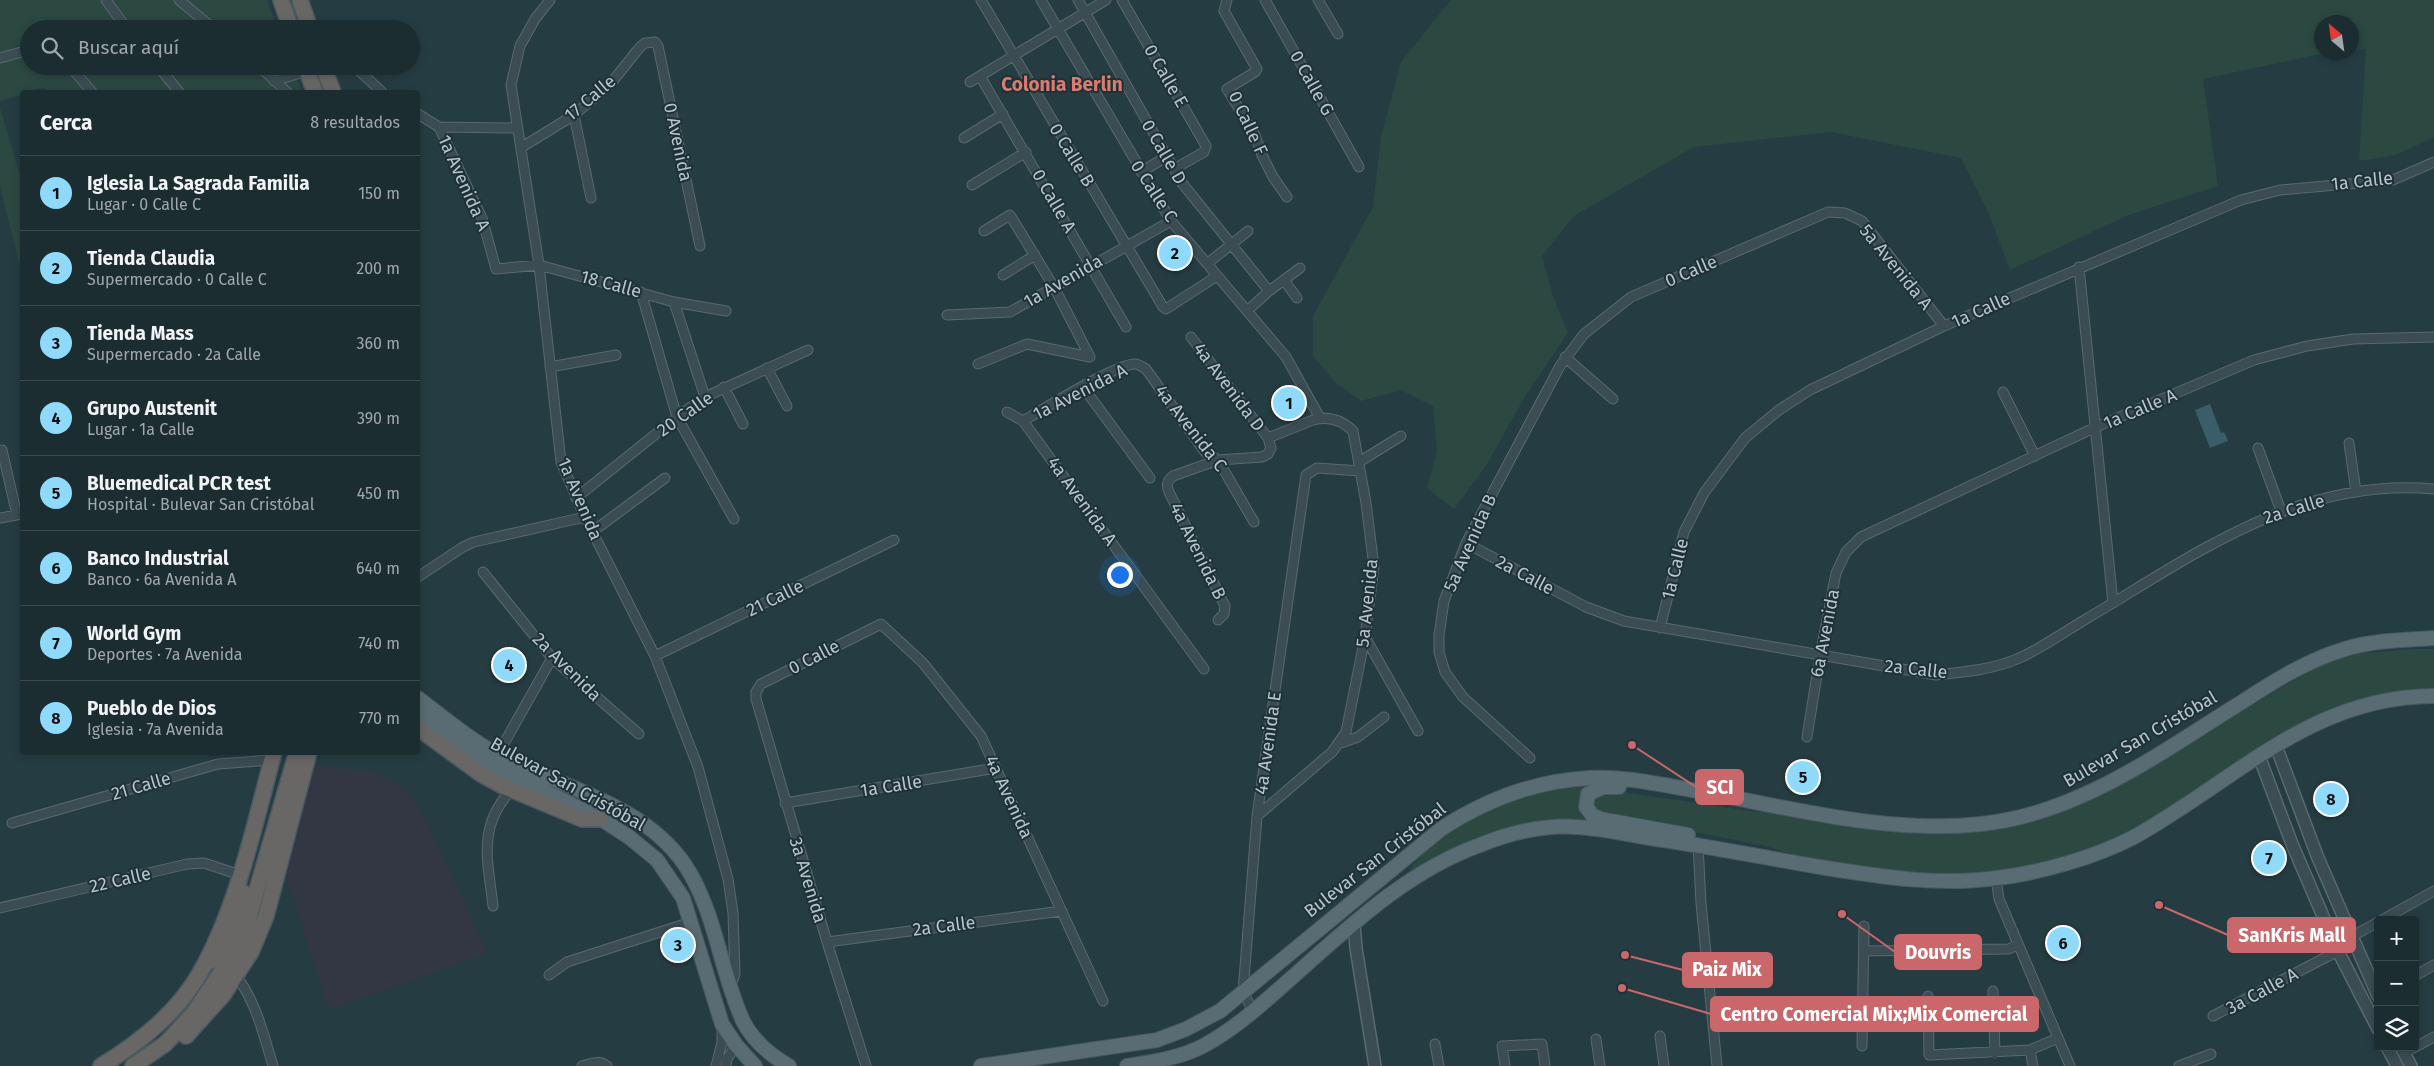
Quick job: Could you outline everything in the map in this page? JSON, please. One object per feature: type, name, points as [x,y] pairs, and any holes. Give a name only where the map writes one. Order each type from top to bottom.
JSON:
[{"type":"highway","points":[[281,0],[288,20]]},
{"type":"highway","points":[[300,0],[307,20]]},
{"type":"highway","points":[[309,75],[314,90]]},
{"type":"highway","points":[[327,75],[332,90]]},
{"type":"highway","points":[[420,729],[481,774],[511,790],[582,819],[601,820]]},
{"type":"highway","points":[[101,1066],[125,1052],[149,1032],[177,1004],[225,946],[237,919],[287,755]]},
{"type":"highway","points":[[133,1066],[165,1044],[194,1014],[242,941],[296,755]]},
{"type":"highway","points":[[150,1066],[164,1056],[201,1022],[236,976],[251,952],[266,916],[308,755]]},
{"type":"highway","points":[[200,974],[224,921],[240,875],[273,756]]},
{"type":"main road","name":"Bulevar San Cristóbal","points":[[981,1066],[1157,1040],[1186,1029],[1220,1011],[1441,829],[1476,807],[1514,793],[1558,781],[1591,778],[1632,780],[1793,809],[1918,825],[1981,824],[2010,820],[2048,809],[2104,785],[2307,664],[2346,648],[2391,640],[2434,638]]},
{"type":"main road","name":"Bulevar San Cristóbal","points":[[1127,1066],[1161,1060],[1201,1047],[1254,1011],[1354,924],[1408,881],[1424,870],[1483,843],[1527,831],[1576,827],[1927,882],[1996,878],[2036,870],[2086,856],[2132,838],[2259,756],[2317,722],[2377,701],[2409,696],[2434,696]]},
{"type":"main road","name":"Bulevar San Cristóbal","points":[[420,700],[474,740],[543,777],[616,806],[672,847],[700,888],[730,985],[744,1022],[766,1051],[789,1066]]},
{"type":"main road","name":"Bulevar San Cristóbal","points":[[420,714],[489,764],[601,820],[629,837],[657,860],[672,879],[683,898],[692,922],[722,1024],[736,1045],[756,1066]]},
{"type":"main road","points":[[1793,809],[1745,806],[1616,787],[1602,787],[1593,791],[1586,800],[1588,811],[1600,818],[1765,850],[1811,865]]},
{"type":"main road","points":[[1354,924],[1355,910],[1396,876],[1413,851]]},
{"type":"street","points":[[106,0],[120,20]]},
{"type":"street","points":[[179,0],[203,20]]},
{"type":"street","name":"1a Avenida","points":[[550,0],[535,19],[520,46],[511,85],[539,265],[561,462],[592,532],[655,656],[698,767],[728,879],[733,913],[735,974],[730,985]]},
{"type":"street","name":"0 Calle B","points":[[981,0],[1164,308],[1217,276]]},
{"type":"street","name":"0 Calle C","points":[[1041,0],[1171,221],[1286,357],[1320,418]]},
{"type":"street","name":"0 Calle D","points":[[1078,0],[1166,157],[1193,199],[1269,291]]},
{"type":"street","points":[[970,82],[1106,0]]},
{"type":"street","name":"0 Calle E","points":[[1122,0],[1206,146],[1204,152],[1174,169]]},
{"type":"street","name":"0 Calle G","points":[[1265,0],[1359,167]]},
{"type":"street","points":[[1318,0],[1338,34]]},
{"type":"street","name":"0 Calle F","points":[[1225,4],[1257,69],[1256,72],[1227,89],[1256,135],[1262,155],[1273,177],[1287,197]]},
{"type":"street","name":"17 Calle","points":[[522,147],[574,115],[612,82],[640,47],[651,41]]},
{"type":"street","name":"0 Avenida","points":[[651,41],[658,46],[700,246]]},
{"type":"street","points":[[0,58],[20,52]]},
{"type":"street","points":[[78,75],[90,90]]},
{"type":"street","points":[[165,75],[177,90]]},
{"type":"street","points":[[268,75],[285,90]]},
{"type":"street","points":[[274,81],[289,75]]},
{"type":"street","points":[[364,75],[380,90]]},
{"type":"street","name":"0 Calle A","points":[[980,76],[1092,264],[1126,327]]},
{"type":"street","points":[[964,138],[1002,114]]},
{"type":"street","points":[[420,115],[439,127],[518,128]]},
{"type":"street","points":[[574,115],[591,198]]},
{"type":"street","name":"1a Avenida A","points":[[439,127],[482,218],[496,269]]},
{"type":"street","points":[[972,184],[1026,152]]},
{"type":"street","points":[[1141,172],[1166,157]]},
{"type":"street","name":"1a Calle","points":[[1660,628],[1684,532],[1704,493],[1745,438],[1779,410],[1810,390],[1944,326],[2078,267],[2241,200],[2280,190],[2393,180],[2434,162]]},
{"type":"street","name":"0 Calle","points":[[1560,366],[1584,334],[1631,297],[1828,212],[1845,213]]},
{"type":"street","name":"5a Avenida A","points":[[1845,213],[1862,221],[1944,326]]},
{"type":"street","points":[[978,364],[1027,344],[1090,357],[1054,287],[1010,215],[984,231]]},
{"type":"street","name":"1a Avenida","points":[[947,315],[1010,312],[1171,221]]},
{"type":"street","points":[[1208,263],[1248,231]]},
{"type":"street","points":[[1003,275],[1035,256]]},
{"type":"street","name":"18 Calle","points":[[496,269],[539,265],[674,302],[726,311]]},
{"type":"street","points":[[2078,267],[2113,603]]},
{"type":"street","points":[[1247,311],[1269,291],[1300,268]]},
{"type":"street","points":[[1284,280],[1297,298]]},
{"type":"street","points":[[641,292],[676,417],[734,519]]},
{"type":"street","points":[[674,302],[705,397]]},
{"type":"street","name":"4a Avenida D","points":[[1191,337],[1268,438]]},
{"type":"street","name":"1a Calle A","points":[[1861,537],[2096,427],[2254,360],[2298,348],[2353,339],[2434,337]]},
{"type":"street","name":"20 Calle","points":[[576,498],[676,417],[705,397],[808,350]]},
{"type":"street","points":[[550,367],[616,356]]},
{"type":"street","points":[[1565,358],[1613,399]]},
{"type":"street","name":"1a Avenida A","points":[[1023,421],[1083,387],[1128,365],[1138,364]]},
{"type":"street","name":"4a Avenida C","points":[[1138,364],[1146,369],[1205,452],[1218,460],[1254,522]]},
{"type":"street","name":"5a Avenida B","points":[[1530,758],[1463,697],[1446,672],[1439,652],[1439,634],[1444,601],[1466,543],[1560,366]]},
{"type":"street","points":[[767,368],[787,406]]},
{"type":"street","points":[[724,387],[743,424]]},
{"type":"street","points":[[1083,387],[1150,478]]},
{"type":"street","points":[[2003,392],[2035,456]]},
{"type":"street","name":"4a Avenida A","points":[[1007,412],[1023,421],[1204,669]]},
{"type":"street","points":[[1218,460],[1262,457],[1268,454],[1271,448],[1268,438],[1320,418]]},
{"type":"street","name":"5a Avenida","points":[[1320,418],[1336,420],[1346,424],[1353,431],[1370,527],[1374,567],[1365,637],[1346,732],[1341,742]]},
{"type":"street","points":[[1359,467],[1402,436]]},
{"type":"street","points":[[2350,443],[2356,492]]},
{"type":"street","points":[[2258,448],[2281,511]]},
{"type":"street","points":[[0,518],[20,515],[2,450]]},
{"type":"street","name":"4a Avenida B","points":[[1218,460],[1173,476],[1168,480],[1166,486],[1225,606],[1224,614],[1218,620]]},
{"type":"street","name":"4a Avenida E","points":[[1243,992],[1257,816],[1306,475],[1318,468],[1359,467]]},
{"type":"street","points":[[592,532],[665,478]]},
{"type":"street","name":"2a Calle","points":[[1466,543],[1586,607],[1624,621],[1936,675],[1980,671],[2018,659],[2229,534],[2281,511],[2356,492],[2412,487],[2434,489]]},
{"type":"street","points":[[420,576],[463,547],[474,542],[585,517]]},
{"type":"street","name":"6a Avenida","points":[[1808,737],[1820,656],[1836,574],[1846,552],[1861,537]]},
{"type":"street","name":"21 Calle","points":[[655,656],[894,540]]},
{"type":"street","name":"2a Avenida","points":[[483,572],[552,658],[639,734]]},
{"type":"street","name":"4a Avenida","points":[[875,626],[881,624],[923,663],[981,736],[1102,1001]]},
{"type":"street","name":"0 Calle","points":[[756,692],[761,684],[875,626]]},
{"type":"street","points":[[1365,637],[1418,731]]},
{"type":"street","points":[[498,754],[552,658]]},
{"type":"street","name":"3a Avenida","points":[[756,692],[756,699],[785,803],[866,1066]]},
{"type":"street","points":[[1257,816],[1341,742],[1358,737],[1384,717]]},
{"type":"street","points":[[2276,746],[2350,937],[2374,988]]},
{"type":"street","name":"21 Calle","points":[[12,822],[218,764],[273,756]]},
{"type":"street","points":[[2259,756],[2301,865],[2338,952],[2374,1022]]},
{"type":"street","name":"1a Calle","points":[[785,803],[996,768]]},
{"type":"street","points":[[493,906],[487,846],[491,820],[511,790]]},
{"type":"street","points":[[1698,845],[1701,903],[1717,1066]]},
{"type":"street","points":[[2301,865],[2318,858]]},
{"type":"street","name":"22 Calle","points":[[0,908],[187,864],[204,863],[240,875]]},
{"type":"street","points":[[1996,878],[2000,899],[2070,1066]]},
{"type":"street","points":[[2389,916],[2434,892]]},
{"type":"street","name":"2a Calle","points":[[827,942],[1062,911]]},
{"type":"street","points":[[549,975],[567,962],[692,922]]},
{"type":"street","points":[[1354,924],[1356,948],[1375,1066]]},
{"type":"street","points":[[2350,937],[2374,924]]},
{"type":"street","points":[[1862,1046],[1864,926]]},
{"type":"street","points":[[1864,951],[2010,948],[2018,944]]},
{"type":"street","name":"3a Calle A","points":[[2213,1016],[2338,952]]},
{"type":"street","points":[[2419,974],[2434,965]]},
{"type":"street","points":[[236,976],[244,986],[262,1029],[273,1066]]},
{"type":"street","points":[[1993,991],[1995,1053]]},
{"type":"street","points":[[1243,992],[1254,1011]]},
{"type":"street","points":[[1928,996],[1929,1055],[2030,1050],[2058,1038]]},
{"type":"street","points":[[716,1066],[722,1042],[722,1024]]},
{"type":"street","points":[[1660,1036],[1664,1066]]},
{"type":"street","points":[[2419,1044],[2434,1038]]},
{"type":"street","points":[[1596,1039],[1600,1066]]},
{"type":"street","points":[[1435,1044],[1439,1066]]},
{"type":"street","points":[[1505,1066],[1502,1046],[1542,1044],[1545,1066]]},
{"type":"street","points":[[726,1066],[727,1059],[736,1045]]},
{"type":"street","points":[[2030,1050],[2033,1066]]},
{"type":"street","points":[[2389,1051],[2397,1066]]},
{"type":"street","points":[[2403,1051],[2411,1066]]},
{"type":"street","points":[[2179,1066],[2211,1054]]},
{"type":"street","points":[[582,1066],[596,1062],[606,1065]]},
{"type":"shaded area","points":[[2210,404],[2221,433],[2224,432],[2228,441],[2210,448],[2195,410]]},
{"type":"shaded area","points":[[315,765],[366,771],[387,777],[404,789],[417,802],[488,953],[329,1010],[284,869]]},
{"type":"green space","points":[[0,0],[267,0],[274,20],[20,20],[20,75],[295,75],[301,90],[46,90],[45,88],[20,90],[20,96],[0,101]]},
{"type":"green space","points":[[1451,0],[2434,0],[2434,137],[2396,155],[2359,161],[2366,49],[2359,50],[2359,15],[2314,15],[2314,55],[2203,79],[2218,186],[2129,215],[2010,270],[1989,214],[1961,158],[1831,132],[1694,147],[1574,216],[1542,256],[1553,296],[1568,333],[1526,395],[1486,466],[1454,509],[1427,488],[1437,451],[1433,406],[1401,390],[1361,401],[1335,382],[1313,356],[1313,316],[1373,207],[1381,137],[1401,62]]},
{"type":"green space","points":[[0,108],[20,175],[20,266],[0,187]]},
{"type":"green space","points":[[2434,649],[2434,692],[2382,695],[2347,706],[2128,835],[2081,853],[1995,874],[1932,877],[1815,862],[1766,846],[1605,815],[1592,807],[1592,800],[1597,794],[1617,791],[1743,810],[1805,816],[2010,823],[2197,738],[2316,667],[2355,654]]},
{"type":"green space","points":[[1594,783],[1580,798],[1578,803],[1580,813],[1590,824],[1443,855],[1409,871],[1420,857],[1452,831],[1492,808],[1548,788]]},
{"type":"place","name":"Tienda Claudia","points":[[1175,253]]},
{"type":"place","name":"Iglesia La Sagrada Familia","points":[[1289,403]]},
{"type":"place","name":"Grupo Austenit","points":[[509,665]]},
{"type":"place","name":"SCI","points":[[1632,745]]},
{"type":"place","name":"Bluemedical PCR test","points":[[1803,777]]},
{"type":"place","name":"Pueblo de Dios","points":[[2331,799]]},
{"type":"place","name":"World Gym","points":[[2269,858]]},
{"type":"place","name":"SanKris Mall","points":[[2159,905]]},
{"type":"place","name":"Douvris","points":[[1842,914]]},
{"type":"place","name":"Banco Industrial","points":[[2063,943]]},
{"type":"place","name":"Tienda Mass","points":[[678,945]]},
{"type":"place","name":"Paiz Mix","points":[[1625,955]]},
{"type":"place","name":"Centro Comercial Mix;Mix Comercial","points":[[1622,988]]},
{"type":"district","name":"Colonia Berlin","points":[[1062,84]]}]
